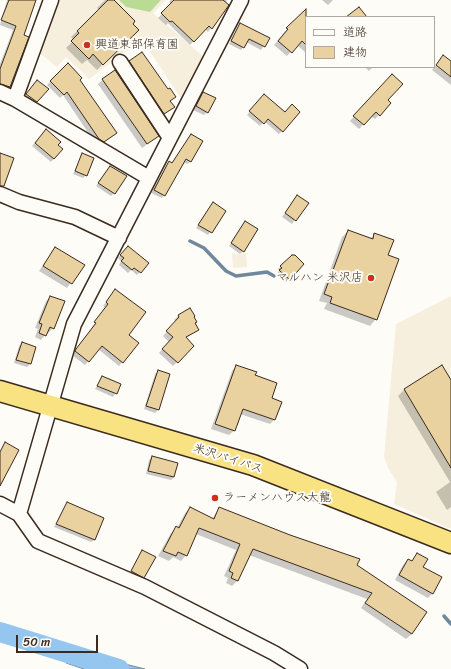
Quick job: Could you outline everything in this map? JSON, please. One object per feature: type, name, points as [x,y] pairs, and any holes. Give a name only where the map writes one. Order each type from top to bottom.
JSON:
[{"type":"highway","name":"米沢バイパス","points":[[0,391],[253,465],[451,543]]},
{"type":"street","points":[[15,99],[51,0]]},
{"type":"street","points":[[19,514],[74,324],[241,0]]},
{"type":"street","points":[[120,62],[170,138]]},
{"type":"street","points":[[0,92],[15,99],[149,178]]},
{"type":"street","points":[[0,194],[19,202],[75,217],[119,238]]},
{"type":"street","points":[[0,504],[19,514],[38,541],[145,587],[274,653],[300,669]]},
{"type":"shaded area","name":"興道東部保育園","points":[[57,0],[167,0],[153,13],[205,58],[183,101],[142,40],[89,79],[66,57],[57,67],[37,51]]},
{"type":"shaded area","points":[[246,253],[247,267],[233,268],[232,254]]},
{"type":"shaded area","points":[[451,296],[451,529],[394,504],[397,482],[388,468],[384,457],[396,324]]},
{"type":"green space","points":[[119,0],[161,0],[150,12],[126,7]]},
{"type":"water","points":[[76,652],[145,669],[84,669],[66,663]]},
{"type":"building","points":[[9,0],[36,0],[24,35],[29,37],[10,87],[0,84],[0,69],[16,26],[1,20]]},
{"type":"building","points":[[108,0],[114,0],[135,21],[133,24],[139,30],[103,65],[93,54],[89,59],[71,41],[79,33],[77,31]]},
{"type":"building","points":[[174,0],[223,0],[229,5],[212,29],[209,26],[194,42],[172,21],[170,22],[161,13]]},
{"type":"building","points":[[359,7],[366,16],[347,16]]},
{"type":"building","points":[[306,9],[305,44],[302,41],[292,53],[278,41],[288,29],[286,28]]},
{"type":"building","points":[[240,23],[270,38],[265,47],[249,39],[244,48],[231,41]]},
{"type":"building","points":[[142,52],[168,89],[170,88],[176,97],[170,101],[175,107],[164,114],[129,61]]},
{"type":"building","points":[[443,55],[451,61],[451,77],[436,65]]},
{"type":"building","points":[[68,63],[82,78],[80,80],[117,133],[104,142],[99,139],[67,92],[64,95],[50,81]]},
{"type":"building","points":[[115,70],[159,136],[147,144],[102,79]]},
{"type":"building","points":[[392,74],[403,84],[388,100],[391,103],[380,116],[376,112],[364,125],[353,116]]},
{"type":"building","points":[[37,80],[49,89],[37,102],[26,94]]},
{"type":"building","points":[[203,92],[216,98],[208,113],[196,106]]},
{"type":"building","points":[[264,94],[285,112],[292,104],[300,112],[283,132],[268,119],[264,124],[249,111]]},
{"type":"building","points":[[46,129],[61,142],[58,145],[63,149],[54,159],[35,143]]},
{"type":"building","points":[[191,134],[203,141],[191,162],[186,159],[165,196],[154,190],[169,161],[172,163]]},
{"type":"building","points":[[0,153],[14,158],[4,186],[0,186]]},
{"type":"building","points":[[82,153],[94,158],[87,176],[75,171]]},
{"type":"building","points":[[110,166],[127,176],[115,194],[98,183]]},
{"type":"building","points":[[297,195],[309,203],[296,221],[285,213]]},
{"type":"building","points":[[213,202],[226,211],[212,233],[198,225]]},
{"type":"building","points":[[245,221],[258,229],[244,252],[231,243]]},
{"type":"building","points":[[348,230],[373,239],[374,233],[394,240],[388,255],[399,259],[377,320],[330,303],[332,297],[324,294]]},
{"type":"building","points":[[128,246],[149,263],[141,273],[134,268],[132,270],[121,261],[124,258],[120,255]]},
{"type":"building","points":[[55,247],[85,265],[72,284],[43,266]]},
{"type":"building","points":[[292,255],[295,255],[304,264],[290,280],[279,270],[282,268],[280,266]]},
{"type":"building","points":[[115,289],[146,312],[129,335],[139,343],[123,363],[102,346],[89,362],[75,351],[96,323],[94,322],[108,304],[106,302]]},
{"type":"building","points":[[50,296],[65,301],[54,329],[50,327],[46,336],[39,333],[42,324],[39,323]]},
{"type":"building","points":[[190,308],[195,316],[194,317],[197,322],[195,323],[199,330],[186,337],[194,346],[178,363],[162,349],[173,337],[166,331],[179,317],[178,315]]},
{"type":"building","points":[[22,342],[36,347],[31,364],[16,360]]},
{"type":"building","points":[[236,365],[257,372],[255,375],[277,383],[272,398],[282,402],[275,420],[243,409],[235,431],[215,424]]},
{"type":"building","points":[[442,365],[451,380],[451,468],[404,389]]},
{"type":"building","points":[[158,370],[170,374],[159,410],[146,406]]},
{"type":"building","points":[[102,376],[121,384],[117,394],[97,386]]},
{"type":"building","points":[[5,442],[19,450],[0,486],[0,452]]},
{"type":"building","points":[[152,456],[178,463],[174,477],[148,471]]},
{"type":"building","points":[[67,502],[104,518],[95,540],[56,524]]},
{"type":"building","points":[[190,507],[214,519],[219,507],[290,535],[360,559],[357,565],[427,612],[412,634],[365,603],[372,593],[253,549],[238,581],[231,578],[233,573],[229,571],[240,544],[199,528],[187,556],[178,552],[176,556],[163,551],[176,526],[179,528]]},
{"type":"building","points":[[142,550],[156,557],[144,578],[131,571]]},
{"type":"building","points":[[417,553],[428,559],[423,567],[442,577],[433,594],[399,575],[408,559],[412,561]]},
{"type":"waterway","points":[[190,241],[204,248],[226,271],[236,276],[267,272],[274,276]]},
{"type":"waterway","points":[[444,616],[451,624]]},
{"type":"waterway","points":[[0,632],[119,669]]},
{"type":"place","name":"興道東部保育園","points":[[87,45]]},
{"type":"place","name":"マルハン 米沢店","points":[[371,278]]},
{"type":"place","name":"ラーメンハウス大龍","points":[[215,498]]}]
